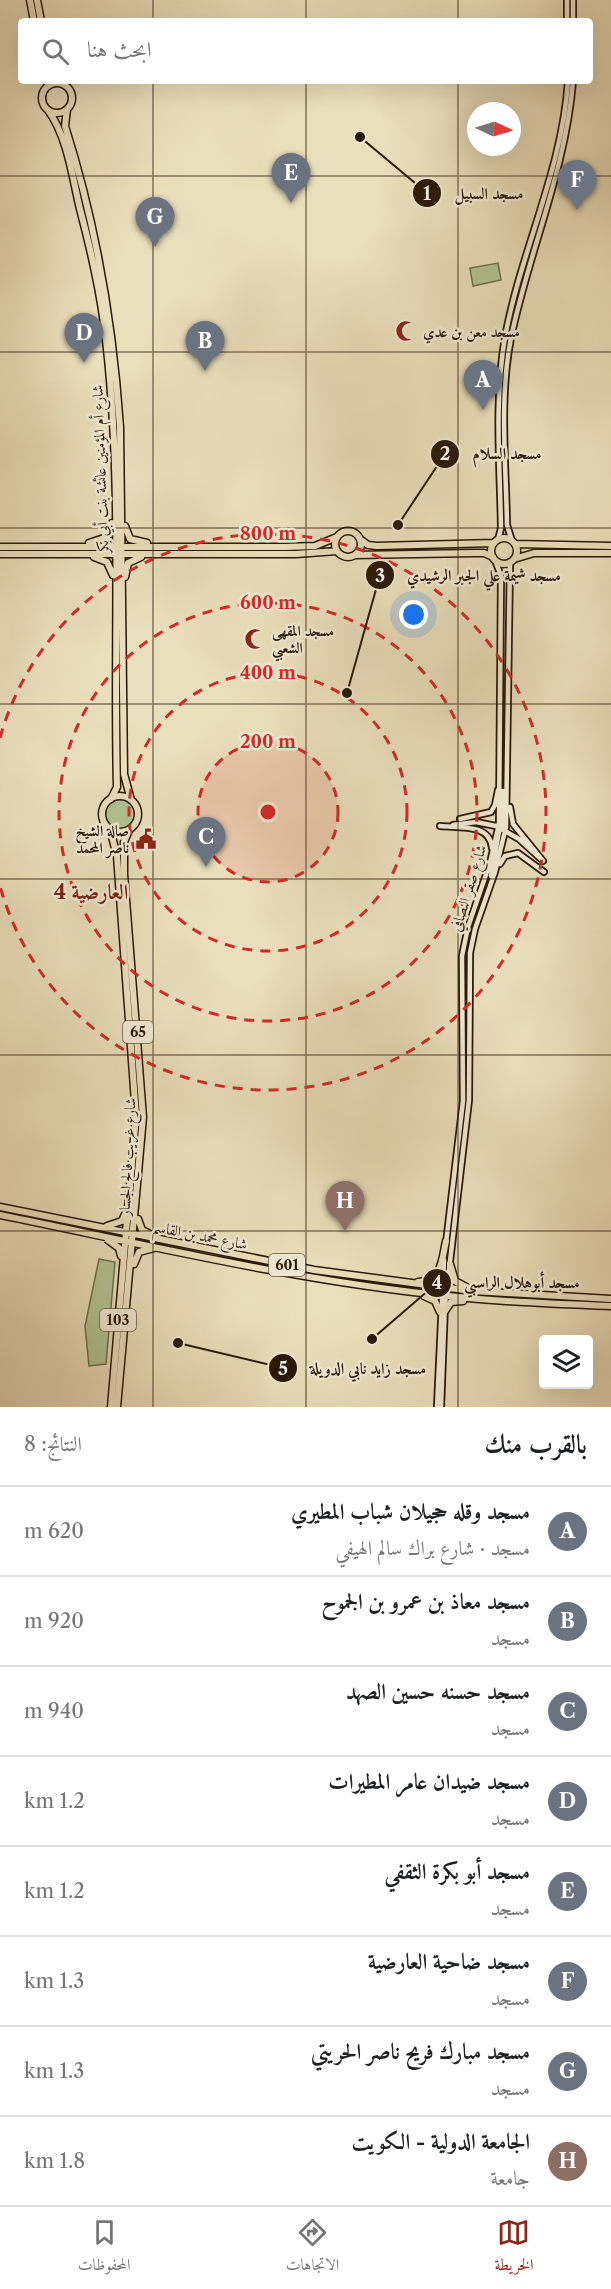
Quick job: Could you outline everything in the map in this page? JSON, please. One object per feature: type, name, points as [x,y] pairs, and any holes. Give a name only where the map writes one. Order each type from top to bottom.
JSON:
[{"type":"main road","points":[[30,0],[33,18]]},
{"type":"main road","points":[[37,0],[40,18]]},
{"type":"main road","points":[[567,0],[567,18]]},
{"type":"main road","points":[[573,0],[573,18]]},
{"type":"main road","points":[[48,84],[42,98],[48,110],[56,113],[67,109],[72,95],[65,84]]},
{"type":"main road","points":[[554,177],[563,134],[568,84]]},
{"type":"main road","points":[[512,561],[517,552],[507,530],[504,501],[502,381],[516,305],[567,141],[573,84]]},
{"type":"main road","name":"شارع أم المؤمنين عائشة بنت أبي بكر","points":[[67,109],[65,126],[98,252],[114,344],[120,427],[118,550],[122,610],[124,774],[131,800]]},
{"type":"main road","name":"شارع أم المؤمنين عائشة بنت أبي بكر","points":[[48,110],[57,123],[65,149],[103,315],[114,433],[118,508]]},
{"type":"main road","points":[[502,381],[507,376],[516,305]]},
{"type":"main road","points":[[503,830],[504,800],[500,779],[501,576],[491,550],[501,528],[504,501]]},
{"type":"main road","points":[[60,547],[102,540],[110,532],[118,508]]},
{"type":"main road","points":[[118,508],[130,538],[167,547]]},
{"type":"main road","points":[[67,554],[167,547],[315,546],[350,531],[357,534],[365,544],[377,546],[513,542],[611,546]]},
{"type":"main road","points":[[337,537],[335,544],[337,551],[345,557],[475,552],[502,564],[534,553],[611,553]]},
{"type":"main road","points":[[355,555],[360,549],[361,540]]},
{"type":"main road","points":[[0,547],[60,547],[163,554],[296,554],[337,551]]},
{"type":"main road","points":[[52,553],[68,550],[118,550]]},
{"type":"main road","name":"شارع أم المؤمنين عائشة بنت أبي بكر","points":[[111,799],[117,787],[115,581],[118,550]]},
{"type":"main road","points":[[0,554],[52,553],[103,559],[109,564],[115,581]]},
{"type":"main road","points":[[122,610],[128,563],[136,558],[163,554]]},
{"type":"main road","name":"شارع صقر النصافي","points":[[444,1292],[450,1264],[468,1108],[470,952],[475,929],[490,887],[503,830],[508,774],[512,561]]},
{"type":"main road","points":[[460,819],[486,815],[494,809],[501,757]]},
{"type":"main road","points":[[453,825],[476,822],[503,830],[543,861],[511,820],[508,774]]},
{"type":"main road","points":[[111,799],[121,796],[131,800]]},
{"type":"main road","name":"65","points":[[110,829],[102,814],[106,803],[111,799]]},
{"type":"main road","name":"65","points":[[129,830],[138,818],[137,807],[131,800]]},
{"type":"main road","points":[[440,826],[478,829],[488,834],[492,850],[482,888]]},
{"type":"main road","points":[[110,829],[120,833],[129,830]]},
{"type":"main road","name":"شارع غريب فالح الجسار","points":[[110,829],[117,856],[121,942],[134,1077],[134,1195]]},
{"type":"main road","name":"شارع غريب فالح الجسار","points":[[129,830],[124,842],[124,874],[142,1090],[142,1146],[134,1195]]},
{"type":"main road","name":"شارع صقر النصافي","points":[[444,1292],[446,1241],[463,1101],[462,956],[468,927],[503,830]]},
{"type":"main road","points":[[486,900],[501,861],[508,854],[524,855],[544,872]]},
{"type":"main road","points":[[87,1230],[113,1226],[122,1221],[134,1195]]},
{"type":"main road","points":[[129,1285],[127,1270],[134,1195]]},
{"type":"main road","points":[[134,1195],[138,1221],[142,1230],[173,1245]]},
{"type":"main road","name":"شارع محمد بن القاسم","points":[[0,1207],[87,1230]]},
{"type":"main road","name":"شارع محمد بن القاسم","points":[[0,1215],[314,1270],[388,1284],[400,1290],[444,1292]]},
{"type":"main road","points":[[87,1230],[117,1244],[121,1253],[122,1274]]},
{"type":"main road","name":"شارع محمد بن القاسم","points":[[130,1237],[173,1245],[278,1271],[388,1284],[492,1300],[611,1306]]},
{"type":"main road","name":"103","points":[[111,1407],[122,1274],[130,1237]]},
{"type":"main road","points":[[388,1284],[420,1282],[433,1278],[440,1269],[446,1241]]},
{"type":"main road","points":[[129,1285],[140,1252],[147,1248],[173,1245]]},
{"type":"main road","points":[[450,1264],[453,1278],[459,1285],[496,1292],[611,1299]]},
{"type":"main road","points":[[278,1271],[276,1268],[278,1266],[314,1270]]},
{"type":"main road","name":"103","points":[[117,1407],[129,1285]]},
{"type":"main road","points":[[400,1290],[431,1299],[442,1312]]},
{"type":"main road","points":[[439,1407],[444,1292],[488,1295],[496,1292]]},
{"type":"main road","points":[[521,1303],[565,1303],[565,1298]]},
{"type":"main road","points":[[442,1312],[455,1301],[492,1300]]},
{"type":"green space","points":[[498,263],[501,280],[473,286],[470,268]]},
{"type":"green space","points":[[121,798],[132,803],[137,814],[132,825],[121,830],[110,825],[105,814],[110,803]]},
{"type":"green space","points":[[99,1259],[115,1262],[106,1364],[89,1366],[85,1326]]},
{"type":"place","name":"مسجد السبيل","points":[[360,137]]},
{"type":"place","name":"مسجد أبو بكرة الثقفي","points":[[291,203]]},
{"type":"place","name":"مسجد ضاحية العارضية","points":[[577,210]]},
{"type":"place","name":"مسجد مبارك فريح ناصر الحريتي","points":[[155,247]]},
{"type":"place","name":"مسجد معن بن عدي","points":[[406,331]]},
{"type":"place","name":"مسجد ضيدان عامر المطيرات","points":[[84,363]]},
{"type":"place","name":"مسجد معاذ بن عمرو بن الجموح","points":[[205,371]]},
{"type":"place","name":"مسجد وقله حجيلان شباب المطيري","points":[[483,410]]},
{"type":"place","name":"مسجد السلام","points":[[398,525]]},
{"type":"place","name":"مسجد المقهى الشعبي","points":[[255,639]]},
{"type":"place","name":"مسجد شيمة علي الجبر الرشيدي","points":[[347,693]]},
{"type":"place","name":"صالة الشيخ ناصر المحمد","points":[[146,839]]},
{"type":"place","name":"مسجد حسنه حسين الصهد","points":[[206,867]]},
{"type":"place","name":"الجامعة الدولية - الكويت","points":[[345,1231]]},
{"type":"place","name":"مسجد أبوهلال الراسبي","points":[[372,1339]]},
{"type":"place","name":"مسجد زايد نابي الدويلة","points":[[178,1343]]},
{"type":"district","name":"العارضية 4","points":[[91,891]]}]
